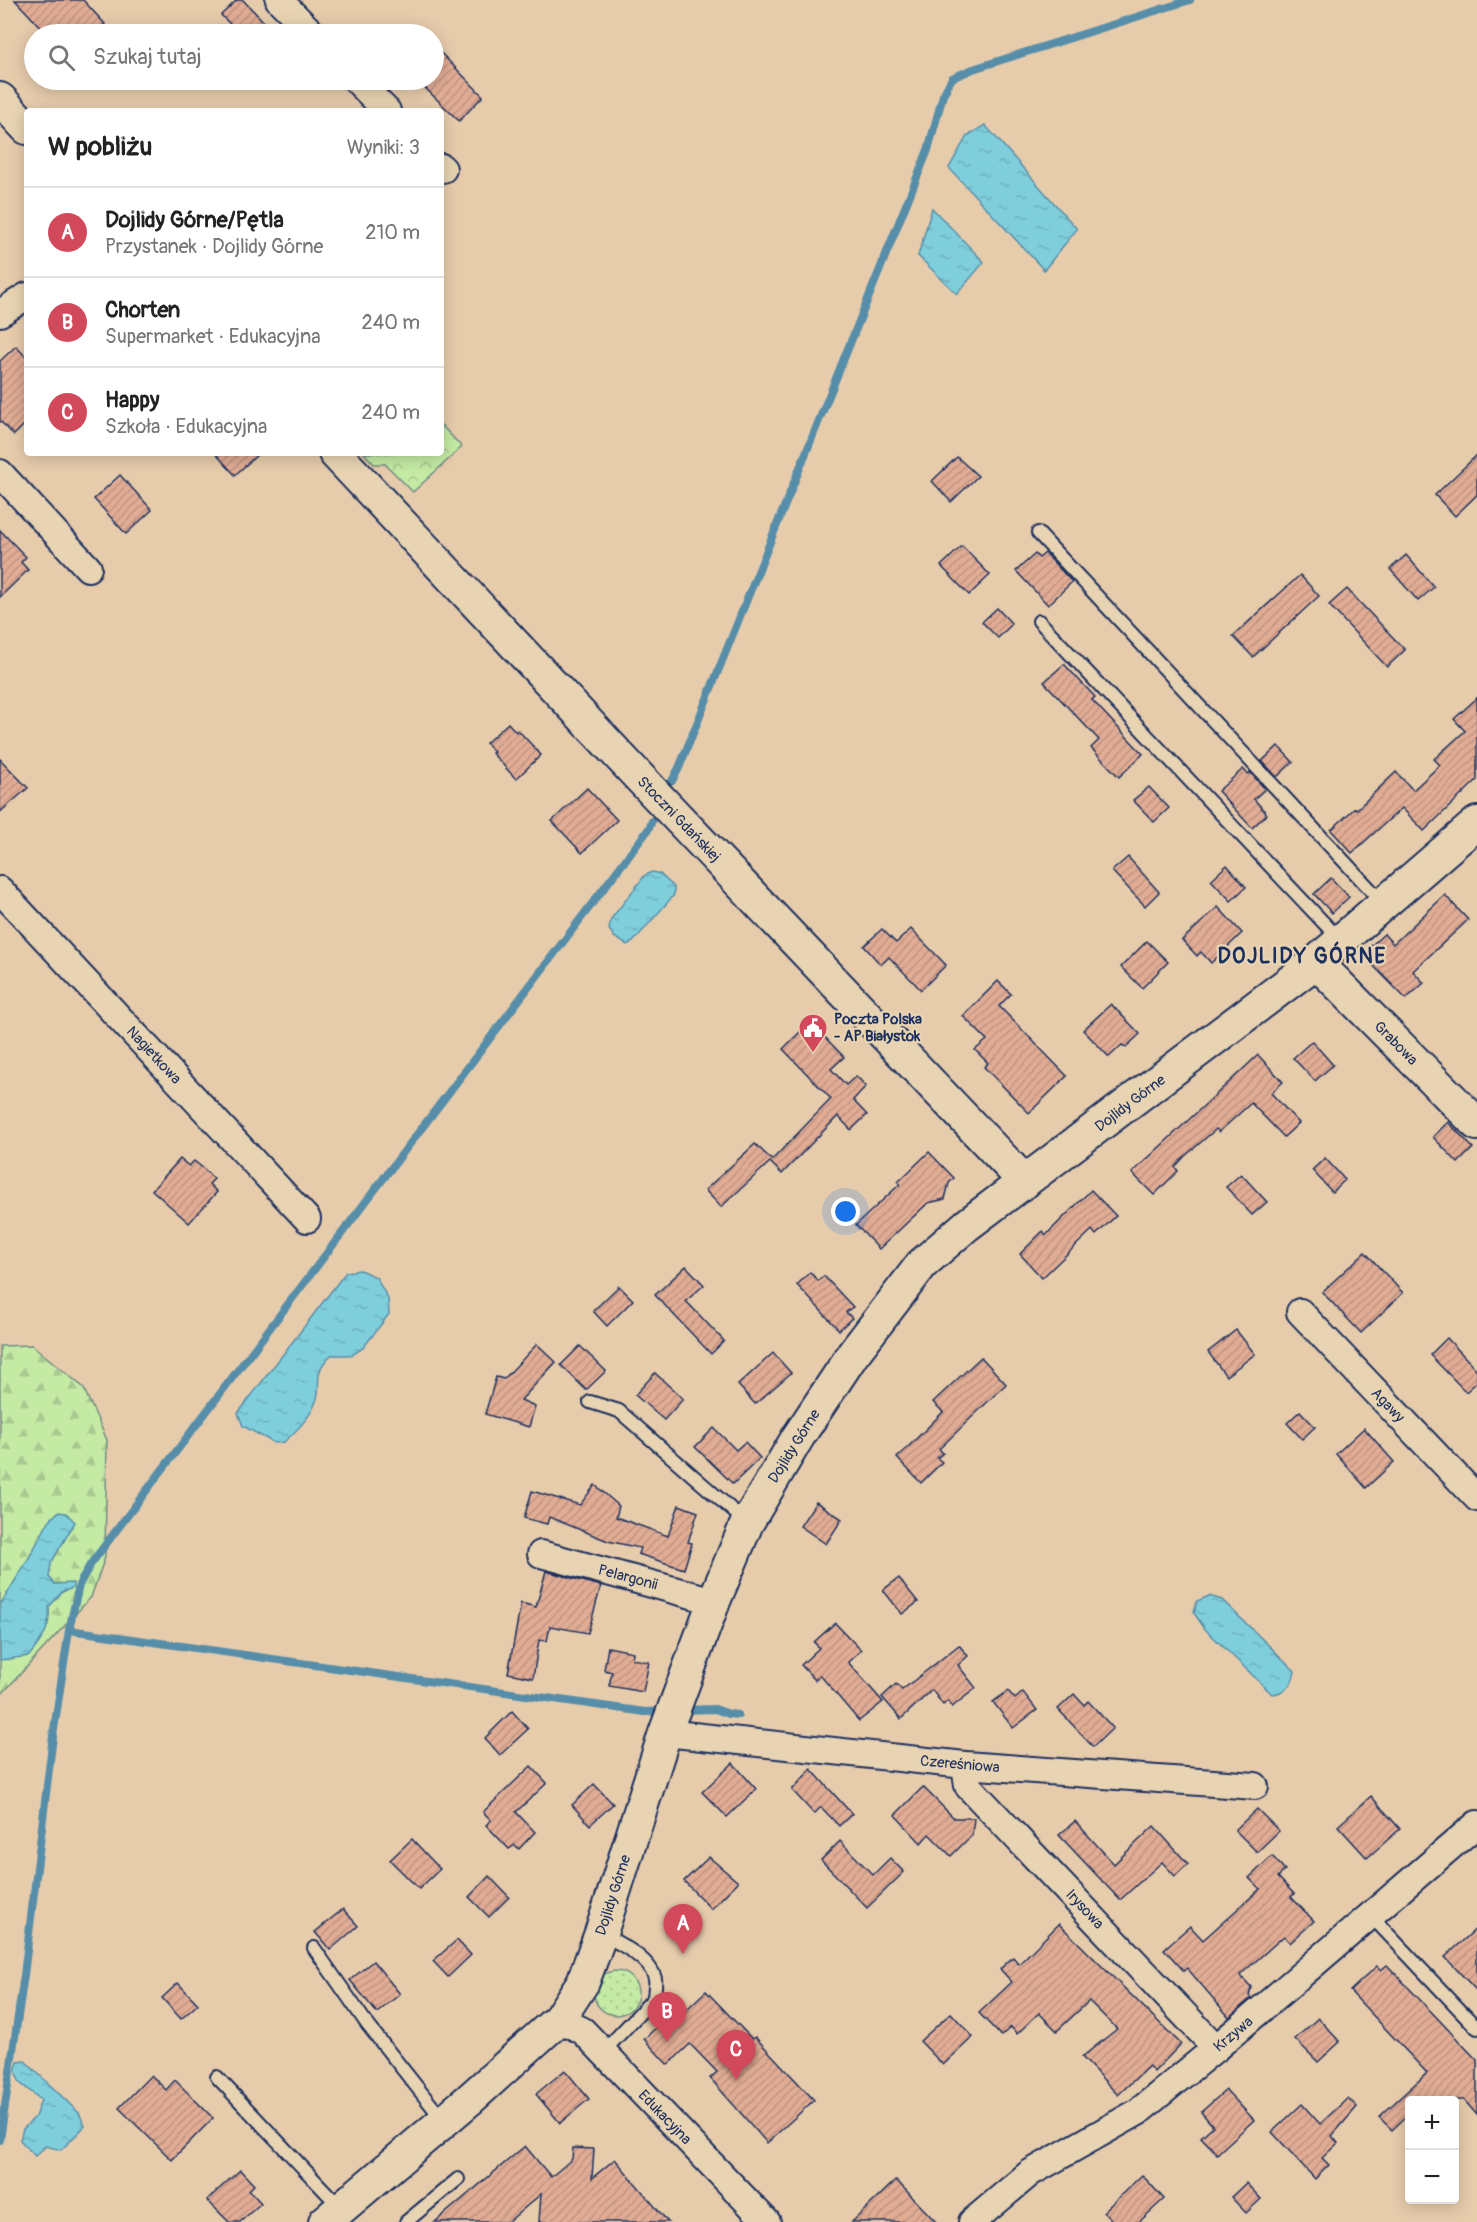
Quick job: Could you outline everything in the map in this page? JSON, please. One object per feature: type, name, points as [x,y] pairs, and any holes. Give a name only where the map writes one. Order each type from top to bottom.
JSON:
[{"type":"street","points":[[279,0],[303,24]]},
{"type":"street","points":[[366,90],[384,108]]},
{"type":"street","points":[[0,99],[24,125]]},
{"type":"street","points":[[0,313],[24,298]]},
{"type":"street","name":"Stoczni Gdańskiej","points":[[338,456],[624,761],[1025,1182]]},
{"type":"street","points":[[0,473],[88,568]]},
{"type":"street","name":"Dojlidy Górne","points":[[333,2215],[559,2019],[583,1982],[665,1733],[714,1601],[747,1523],[798,1437],[853,1354],[922,1264],[967,1225],[1316,962],[1477,823]]},
{"type":"street","name":"Nagietkowa","points":[[0,890],[307,1219]]},
{"type":"street","name":"Grabowa","points":[[1316,962],[1477,1124]]},
{"type":"street","name":"Agawy","points":[[1300,1312],[1477,1498]]},
{"type":"street","name":"Pelargonii","points":[[541,1554],[714,1601]]},
{"type":"street","name":"Czereśniowa","points":[[665,1733],[965,1765],[1255,1786]]},
{"type":"street","name":"Irysowa","points":[[965,1765],[968,1786],[1216,2048]]},
{"type":"street","name":"Krzywa","points":[[972,2222],[1030,2173],[1138,2112],[1477,1824]]},
{"type":"street","name":"Edukacyjna","points":[[559,2019],[583,2031],[767,2222]]},
{"type":"lane","points":[[1038,533],[1384,903]]},
{"type":"lane","points":[[1040,621],[1341,941]]},
{"type":"lane","points":[[590,1402],[618,1411],[747,1523]]},
{"type":"lane","points":[[1371,1916],[1477,2028]]},
{"type":"lane","points":[[601,1933],[635,1953],[647,1965],[655,1978],[654,1998],[612,2061]]},
{"type":"lane","points":[[314,1948],[367,2024],[443,2121]]},
{"type":"lane","points":[[217,2077],[333,2215]]},
{"type":"lane","points":[[406,2222],[458,2179]]},
{"type":"green space","points":[[444,428],[462,447],[413,492],[385,464],[374,464],[367,456],[444,456]]},
{"type":"green space","points":[[32,1345],[83,1387],[107,1440],[105,1557],[91,1597],[0,1696],[0,1346]]},
{"type":"green space","points":[[616,1971],[632,1977],[638,1993],[632,2009],[616,2015],[600,2009],[594,1993],[600,1977]]},
{"type":"water","points":[[985,125],[1077,229],[1044,270],[949,168],[967,136]]},
{"type":"water","points":[[932,208],[984,262],[957,294],[918,256]]},
{"type":"water","points":[[652,872],[660,874],[674,887],[674,895],[633,942],[627,945],[614,937],[609,929],[611,919],[645,875]]},
{"type":"water","points":[[360,1270],[376,1277],[388,1299],[389,1314],[363,1348],[352,1355],[331,1355],[325,1362],[319,1374],[317,1397],[312,1410],[284,1442],[274,1443],[243,1426],[238,1413],[346,1272]]},
{"type":"water","points":[[58,1512],[66,1513],[75,1522],[51,1563],[49,1577],[54,1584],[73,1583],[73,1588],[62,1592],[49,1607],[49,1621],[45,1633],[29,1656],[0,1660],[0,1605],[49,1521]]},
{"type":"water","points":[[1209,1596],[1222,1600],[1295,1671],[1290,1684],[1284,1690],[1272,1694],[1205,1629],[1194,1613],[1197,1601]]},
{"type":"water","points":[[25,2061],[79,2113],[85,2126],[61,2150],[46,2146],[35,2156],[20,2140],[23,2129],[35,2117],[41,2100],[20,2083],[15,2071],[18,2062]]},
{"type":"building","points":[[15,0],[83,0],[105,24],[38,24]]},
{"type":"building","points":[[237,0],[243,0],[265,23],[230,24],[221,15]]},
{"type":"building","points":[[444,56],[483,96],[459,121],[427,90],[444,90]]},
{"type":"building","points":[[16,346],[24,355],[24,425],[14,435],[0,421],[0,361]]},
{"type":"building","points":[[1477,455],[1477,495],[1455,516],[1435,495]]},
{"type":"building","points":[[218,456],[256,456],[235,475]]},
{"type":"building","points":[[957,457],[978,476],[951,502],[932,481]]},
{"type":"building","points":[[120,475],[152,510],[126,534],[94,499]]},
{"type":"building","points":[[0,530],[26,557],[21,562],[28,570],[0,597]]},
{"type":"building","points":[[962,546],[990,575],[969,595],[941,566]]},
{"type":"building","points":[[1045,553],[1072,582],[1048,605],[1016,571],[1035,554],[1039,558]]},
{"type":"building","points":[[1406,555],[1434,587],[1418,601],[1390,569]]},
{"type":"building","points":[[1300,575],[1319,596],[1253,657],[1233,636]]},
{"type":"building","points":[[1347,589],[1405,650],[1387,667],[1329,605]]},
{"type":"building","points":[[997,608],[1012,624],[998,638],[982,622]]},
{"type":"building","points":[[1064,664],[1095,697],[1092,700],[1143,754],[1119,777],[1091,748],[1099,740],[1044,682]]},
{"type":"building","points":[[1477,698],[1477,780],[1424,831],[1402,808],[1352,853],[1331,830],[1396,772],[1413,790],[1440,765],[1434,759],[1465,731],[1454,719]]},
{"type":"building","points":[[508,723],[516,732],[518,730],[541,755],[516,779],[486,743]]},
{"type":"building","points":[[1278,746],[1293,762],[1277,777],[1262,761]]},
{"type":"building","points":[[0,759],[28,788],[0,812]]},
{"type":"building","points":[[1243,769],[1248,774],[1250,772],[1265,789],[1254,799],[1267,814],[1252,828],[1218,791]]},
{"type":"building","points":[[1149,787],[1169,808],[1154,822],[1133,800]]},
{"type":"building","points":[[587,788],[617,820],[582,853],[552,821]]},
{"type":"building","points":[[1128,857],[1159,892],[1145,906],[1112,871]]},
{"type":"building","points":[[1227,865],[1246,887],[1231,901],[1211,880]]},
{"type":"building","points":[[1331,878],[1349,897],[1332,913],[1314,894]]},
{"type":"building","points":[[1445,895],[1468,920],[1413,971],[1424,983],[1406,999],[1362,954],[1384,934],[1393,944]]},
{"type":"building","points":[[1218,907],[1242,933],[1211,963],[1201,952],[1197,956],[1182,940]]},
{"type":"building","points":[[882,929],[896,943],[911,929],[946,965],[921,990],[889,957],[881,965],[864,946]]},
{"type":"building","points":[[1147,941],[1168,962],[1142,988],[1121,967]]},
{"type":"building","points":[[998,981],[1011,994],[999,1006],[1067,1076],[1029,1113],[984,1067],[988,1063],[975,1050],[987,1040],[963,1016]]},
{"type":"building","points":[[1111,1004],[1140,1034],[1126,1047],[1122,1045],[1109,1057],[1083,1030]]},
{"type":"building","points":[[810,1022],[844,1057],[831,1069],[846,1085],[856,1076],[866,1086],[853,1100],[867,1115],[851,1130],[838,1116],[782,1174],[770,1162],[721,1207],[705,1190],[755,1144],[772,1160],[831,1099],[783,1049]]},
{"type":"building","points":[[1312,1041],[1333,1065],[1315,1081],[1293,1058]]},
{"type":"building","points":[[1258,1055],[1283,1082],[1271,1093],[1299,1123],[1284,1137],[1251,1103],[1219,1132],[1216,1129],[1184,1157],[1175,1167],[1178,1171],[1154,1195],[1132,1173]]},
{"type":"building","points":[[1448,1122],[1473,1148],[1458,1163],[1433,1137]]},
{"type":"building","points":[[929,1152],[954,1178],[949,1183],[945,1199],[928,1203],[879,1249],[856,1225],[900,1184],[898,1182]]},
{"type":"building","points":[[1325,1158],[1345,1180],[1332,1192],[1312,1170]]},
{"type":"building","points":[[180,1159],[189,1166],[194,1161],[204,1169],[214,1179],[209,1184],[217,1192],[189,1223],[152,1190]]},
{"type":"building","points":[[1241,1174],[1267,1202],[1252,1215],[1226,1187]]},
{"type":"building","points":[[1091,1190],[1116,1216],[1096,1235],[1092,1230],[1042,1278],[1020,1254],[1043,1231],[1046,1235]]},
{"type":"building","points":[[1365,1252],[1403,1293],[1361,1333],[1322,1292]]},
{"type":"building","points":[[686,1266],[704,1285],[686,1301],[724,1341],[711,1354],[655,1295]]},
{"type":"building","points":[[810,1272],[818,1281],[824,1276],[853,1307],[846,1312],[852,1318],[839,1330],[797,1285]]},
{"type":"building","points":[[619,1286],[633,1300],[607,1326],[593,1311]]},
{"type":"building","points":[[1236,1330],[1255,1354],[1226,1376],[1208,1352]]},
{"type":"building","points":[[1447,1338],[1477,1370],[1477,1382],[1466,1392],[1430,1355]]},
{"type":"building","points":[[537,1344],[556,1362],[521,1400],[535,1406],[529,1427],[485,1414],[496,1377],[504,1379]]},
{"type":"building","points":[[580,1346],[606,1371],[586,1390],[561,1365]]},
{"type":"building","points":[[773,1353],[791,1373],[755,1404],[738,1385]]},
{"type":"building","points":[[981,1357],[1006,1384],[939,1449],[943,1453],[937,1458],[942,1462],[921,1483],[897,1458],[943,1412],[933,1402]]},
{"type":"building","points":[[655,1373],[683,1399],[664,1420],[635,1395]]},
{"type":"building","points":[[1300,1411],[1315,1427],[1302,1439],[1287,1423]]},
{"type":"building","points":[[714,1428],[736,1450],[745,1442],[760,1458],[733,1484],[695,1447]]},
{"type":"building","points":[[1364,1428],[1394,1462],[1366,1488],[1336,1454]]},
{"type":"building","points":[[595,1485],[619,1506],[616,1517],[668,1536],[679,1505],[698,1512],[688,1542],[692,1543],[684,1569],[638,1554],[640,1548],[608,1541],[549,1517],[547,1524],[524,1518],[532,1491],[580,1505]]},
{"type":"building","points":[[816,1502],[842,1519],[826,1544],[800,1526]]},
{"type":"building","points":[[546,1571],[601,1586],[588,1633],[550,1626],[547,1641],[539,1640],[533,1678],[508,1673],[521,1603],[536,1607]]},
{"type":"building","points":[[899,1578],[918,1602],[902,1614],[883,1590]]},
{"type":"building","points":[[835,1623],[861,1650],[848,1662],[883,1702],[859,1721],[820,1675],[815,1680],[801,1665],[819,1648],[814,1642]]},
{"type":"building","points":[[959,1645],[968,1656],[958,1665],[976,1688],[952,1707],[948,1701],[943,1705],[932,1690],[901,1719],[882,1697],[896,1684],[902,1690]]},
{"type":"building","points":[[608,1647],[633,1652],[632,1659],[649,1662],[643,1692],[609,1686],[612,1672],[604,1670]]},
{"type":"building","points":[[1008,1691],[1015,1699],[1023,1692],[1037,1710],[1013,1728],[993,1702]]},
{"type":"building","points":[[1074,1694],[1084,1705],[1088,1701],[1113,1728],[1093,1747],[1058,1709]]},
{"type":"building","points":[[512,1711],[528,1729],[500,1755],[485,1738]]},
{"type":"building","points":[[733,1763],[756,1789],[727,1817],[702,1792]]},
{"type":"building","points":[[531,1766],[547,1783],[516,1812],[535,1832],[519,1849],[515,1845],[509,1849],[486,1825],[491,1820],[483,1812]]},
{"type":"building","points":[[811,1769],[852,1814],[839,1826],[821,1807],[814,1814],[792,1790]]},
{"type":"building","points":[[594,1784],[613,1804],[590,1825],[572,1805]]},
{"type":"building","points":[[923,1787],[954,1818],[974,1818],[972,1835],[951,1856],[929,1834],[921,1843],[895,1815]]},
{"type":"building","points":[[1371,1796],[1400,1829],[1367,1858],[1338,1826]]},
{"type":"building","points":[[1257,1809],[1279,1831],[1257,1852],[1235,1830]]},
{"type":"building","points":[[1075,1821],[1114,1864],[1154,1826],[1188,1864],[1175,1876],[1162,1862],[1120,1900],[1059,1835]]},
{"type":"building","points":[[412,1839],[440,1869],[419,1889],[390,1860]]},
{"type":"building","points":[[840,1841],[873,1875],[890,1858],[904,1872],[867,1908],[821,1860]]},
{"type":"building","points":[[1272,1856],[1285,1870],[1278,1877],[1294,1894],[1291,1897],[1314,1921],[1290,1943],[1284,1936],[1240,1975],[1251,1987],[1249,1996],[1251,1998],[1229,2017],[1187,1968],[1184,1971],[1164,1949],[1190,1926],[1203,1940],[1260,1889],[1249,1878]]},
{"type":"building","points":[[709,1857],[738,1882],[711,1909],[684,1881]]},
{"type":"building","points":[[489,1876],[509,1897],[489,1917],[469,1897]]},
{"type":"building","points":[[343,1909],[358,1926],[330,1950],[315,1932]]},
{"type":"building","points":[[1059,1924],[1181,2044],[1154,2072],[1149,2066],[1118,2095],[1082,2057],[1117,2029],[1089,2001],[1057,2031],[1039,2013],[1017,2034],[1011,2027],[1001,2036],[979,2013],[1012,1982],[1000,1969],[1013,1957],[1019,1964]]},
{"type":"building","points":[[1477,1928],[1477,1991],[1445,1957]]},
{"type":"building","points":[[457,1940],[471,1955],[448,1977],[433,1961]]},
{"type":"building","points":[[373,1961],[400,1994],[377,2013],[350,1980]]},
{"type":"building","points":[[1387,1965],[1477,2060],[1477,2115],[1464,2100],[1459,2100],[1459,2096],[1405,2096],[1405,2118],[1392,2130],[1379,2117],[1427,2073],[1350,1991],[1377,1966],[1381,1970]]},
{"type":"building","points":[[178,1983],[198,2004],[181,2019],[162,1998]]},
{"type":"building","points":[[706,1991],[752,2039],[755,2037],[814,2100],[767,2143],[710,2078],[717,2072],[690,2044],[668,2065],[644,2039],[666,2018],[671,2024]]},
{"type":"building","points":[[951,2013],[973,2037],[943,2065],[920,2041]]},
{"type":"building","points":[[1318,2018],[1340,2042],[1318,2062],[1295,2039]]},
{"type":"building","points":[[565,2070],[589,2099],[560,2123],[536,2094]]},
{"type":"building","points":[[151,2075],[166,2090],[175,2080],[213,2118],[172,2160],[119,2108]]},
{"type":"building","points":[[1226,2090],[1254,2120],[1217,2154],[1201,2137],[1213,2126],[1201,2112]]},
{"type":"building","points":[[1348,2098],[1357,2107],[1332,2136],[1338,2143],[1322,2158],[1329,2165],[1315,2179],[1272,2132],[1302,2104],[1320,2124]]},
{"type":"building","points":[[525,2146],[551,2177],[572,2159],[573,2148],[594,2149],[592,2178],[615,2159],[668,2222],[539,2222],[541,2194],[508,2222],[435,2222]]},
{"type":"building","points":[[240,2170],[254,2185],[249,2190],[261,2203],[240,2222],[229,2222],[207,2200]]},
{"type":"building","points":[[1142,2175],[1164,2199],[1139,2222],[1113,2222],[1103,2212]]},
{"type":"building","points":[[896,2180],[936,2222],[852,2222]]},
{"type":"building","points":[[1246,2183],[1261,2199],[1246,2213],[1231,2197]]},
{"type":"waterway","points":[[672,781],[928,150],[943,95],[952,78],[973,69],[1190,0]]},
{"type":"waterway","points":[[0,2140],[24,1975],[53,1736],[69,1630],[79,1585],[90,1565],[648,830],[652,821]]},
{"type":"waterway","points":[[69,1630],[645,1712],[666,1711]]},
{"type":"waterway","points":[[681,1710],[715,1709],[738,1715]]},
{"type":"place","name":"Poczta Polska - AP Białystok","points":[[813,1054]]},
{"type":"place","name":"Dojlidy Górne/Pętla","points":[[683,1954]]},
{"type":"place","name":"Chorten","points":[[667,2042]]},
{"type":"place","name":"Happy","points":[[736,2080]]},
{"type":"district","name":"DOJLIDY GÓRNE","points":[[1302,956]]}]
